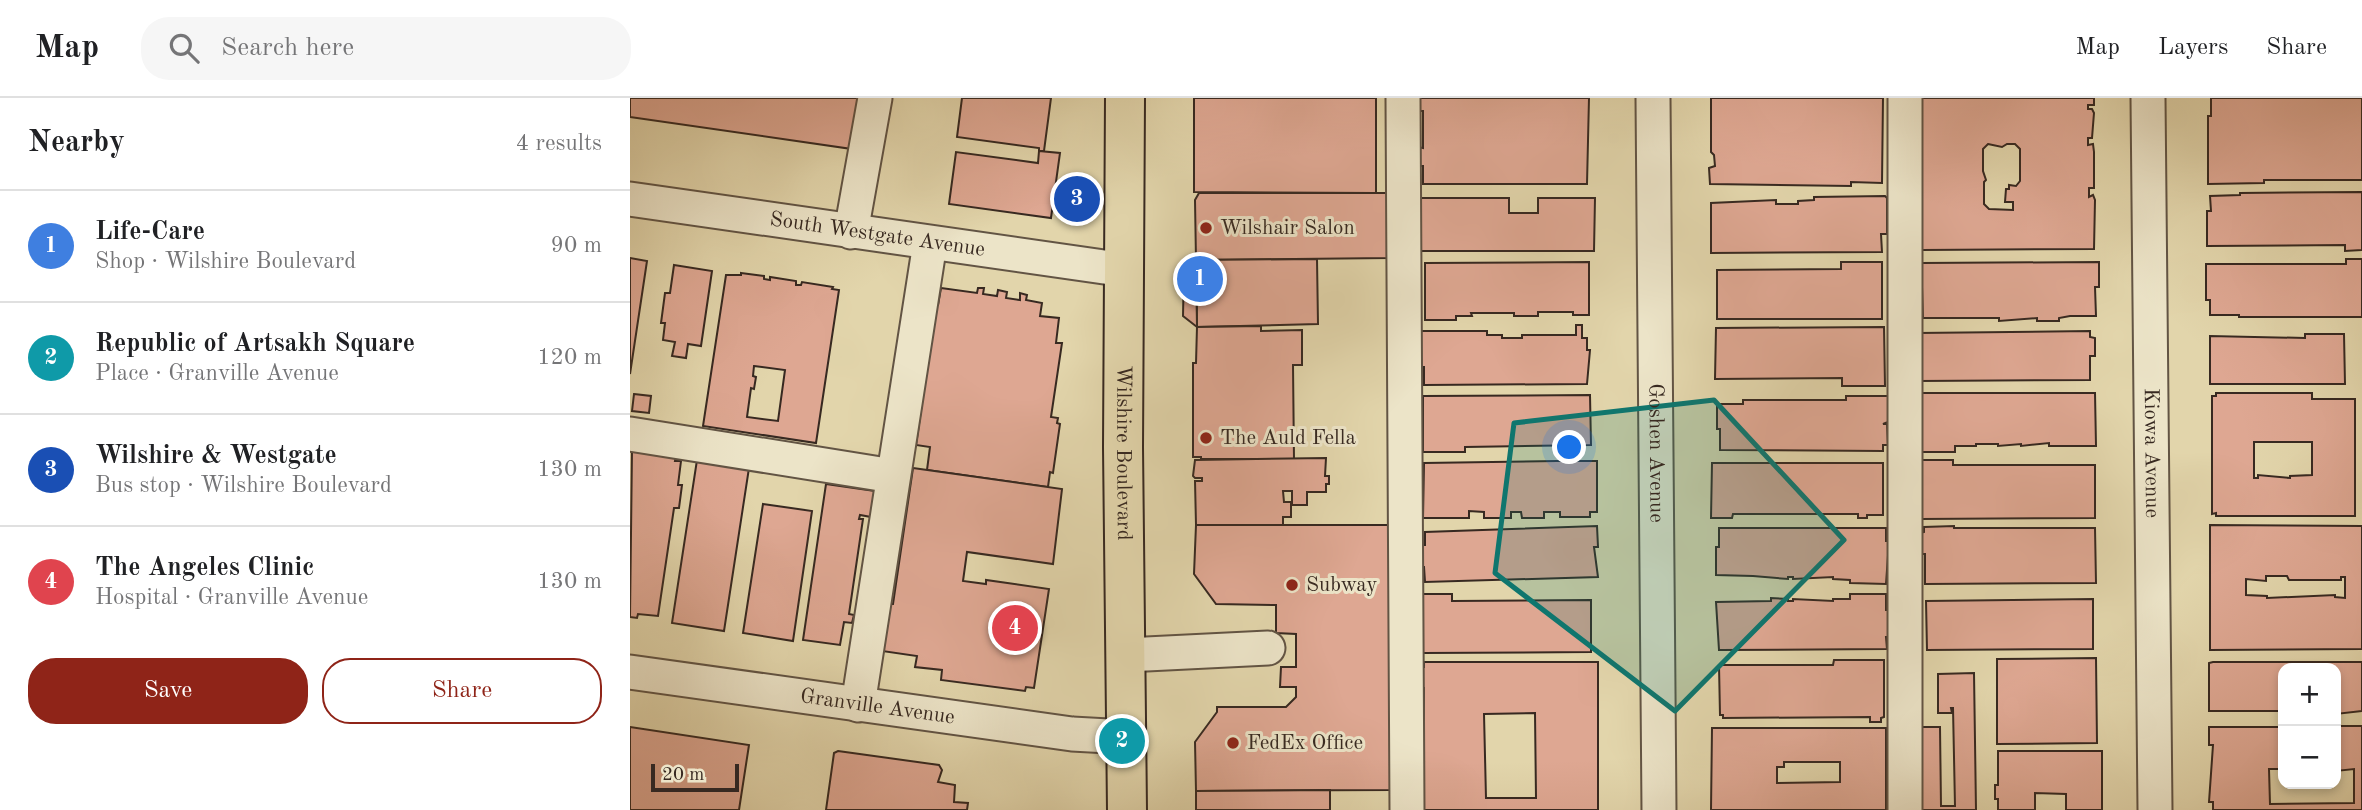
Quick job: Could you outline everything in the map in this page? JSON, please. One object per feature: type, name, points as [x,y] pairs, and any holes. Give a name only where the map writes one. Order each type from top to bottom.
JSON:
[{"type":"main road","name":"Wilshire Boulevard","points":[[1125,98],[1123,447],[1127,810]]},
{"type":"street","points":[[851,232],[875,98]]},
{"type":"street","points":[[1403,98],[1407,810]]},
{"type":"street","name":"Goshen Avenue","points":[[1653,98],[1659,810]]},
{"type":"street","points":[[1905,98],[1905,810]]},
{"type":"street","name":"Kiowa Avenue","points":[[2148,98],[2155,810]]},
{"type":"street","name":"South Westgate Avenue","points":[[630,199],[1125,270]]},
{"type":"street","points":[[858,705],[930,243]]},
{"type":"street","points":[[630,434],[893,476]]},
{"type":"street","points":[[1126,655],[1268,648]]},
{"type":"street","name":"Granville Avenue","points":[[630,672],[1072,734],[1127,737]]},
{"type":"highlighted area","points":[[1714,400],[1844,540],[1675,711],[1495,573],[1514,423]]},
{"type":"building","points":[[630,98],[860,98],[852,149],[630,117]]},
{"type":"building","points":[[962,98],[1051,98],[1044,151],[1039,151],[1039,148],[957,137]]},
{"type":"building","points":[[1194,98],[1376,98],[1376,193],[1194,192]]},
{"type":"building","points":[[1417,98],[1589,98],[1587,184],[1423,184],[1423,166],[1417,166],[1418,147],[1423,148],[1423,111],[1417,111]]},
{"type":"building","points":[[1711,98],[1883,98],[1882,183],[1851,182],[1851,186],[1710,184],[1709,168],[1715,166],[1711,152]]},
{"type":"building","points":[[1915,98],[2094,98],[2094,105],[2088,105],[2088,109],[2092,109],[2094,113],[2092,138],[2088,138],[2088,145],[2093,144],[2094,152],[2094,188],[2089,188],[2089,197],[2093,195],[2095,200],[2094,249],[1922,250],[1922,247],[1916,247]],"holes":[[[1988,144],[2002,147],[2015,144],[2020,149],[2020,181],[2016,186],[2009,185],[2009,189],[2006,189],[2005,202],[2013,202],[2013,210],[1989,209],[1984,204],[1986,180],[1983,171],[1983,149]]]},
{"type":"building","points":[[2211,98],[2362,98],[2362,180],[2264,180],[2264,183],[2208,184],[2208,116],[2211,116]]},
{"type":"building","points":[[1039,151],[1060,153],[1051,218],[949,204],[956,152],[1038,163]]},
{"type":"building","points":[[2362,192],[2362,250],[2345,251],[2345,245],[2207,246],[2210,196],[2240,193]]},
{"type":"building","points":[[1199,193],[1390,193],[1390,258],[1196,260],[1195,200]]},
{"type":"building","points":[[1885,196],[1887,234],[1881,234],[1882,252],[1711,253],[1711,203],[1776,200],[1776,204],[1798,204],[1798,201],[1814,200],[1814,197]]},
{"type":"building","points":[[1421,198],[1509,198],[1509,213],[1538,213],[1538,198],[1595,198],[1594,251],[1421,251]]},
{"type":"building","points":[[630,258],[647,261],[630,374]]},
{"type":"building","points":[[1317,259],[1318,324],[1197,327],[1196,260]]},
{"type":"building","points":[[2346,259],[2362,259],[2362,317],[2210,315],[2210,300],[2206,300],[2206,264],[2346,264]]},
{"type":"building","points":[[1196,260],[1197,327],[1183,316],[1184,268]]},
{"type":"building","points":[[1589,262],[1589,315],[1573,315],[1573,312],[1538,312],[1538,316],[1471,313],[1472,316],[1456,316],[1456,320],[1425,320],[1425,263]]},
{"type":"building","points":[[1841,262],[1882,262],[1882,319],[1717,319],[1717,270],[1841,269]]},
{"type":"building","points":[[2099,262],[2099,287],[2095,287],[2096,316],[2070,316],[2059,318],[2059,321],[2037,321],[2037,318],[1999,321],[1999,318],[1923,318],[1920,287],[1922,263]]},
{"type":"building","points":[[674,265],[712,271],[701,346],[688,344],[686,358],[672,356],[675,342],[663,340],[665,323],[661,323],[665,293],[670,293]]},
{"type":"building","points":[[726,275],[764,276],[764,279],[770,280],[770,277],[796,281],[796,285],[801,285],[802,282],[839,290],[816,443],[703,426]],"holes":[[[754,366],[785,370],[778,421],[747,417],[751,388],[754,389],[756,377],[753,376]]]},
{"type":"building","points":[[941,288],[977,293],[978,288],[984,288],[983,294],[997,296],[998,290],[1007,292],[1006,298],[1020,300],[1020,293],[1027,295],[1026,300],[1042,303],[1040,316],[1059,318],[1056,343],[1062,343],[1051,417],[1058,418],[1057,423],[1060,424],[1053,473],[1050,472],[1048,487],[927,470],[930,447],[916,445],[936,305]]},
{"type":"building","points":[[1576,325],[1582,325],[1582,338],[1587,338],[1587,350],[1590,350],[1587,384],[1424,385],[1424,367],[1420,367],[1421,331],[1487,331],[1487,335],[1502,335],[1502,338],[1522,338],[1522,335],[1576,335]]},
{"type":"building","points":[[1261,326],[1261,331],[1302,330],[1302,365],[1293,365],[1294,459],[1193,457],[1193,363],[1196,363],[1197,327]]},
{"type":"building","points":[[1884,327],[1885,386],[1842,386],[1842,378],[1715,379],[1716,328]]},
{"type":"building","points":[[2090,331],[2090,337],[2095,338],[2095,356],[2090,356],[2090,380],[1918,381],[1918,333]]},
{"type":"building","points":[[2305,334],[2344,334],[2345,384],[2210,384],[2210,336],[2305,338]]},
{"type":"building","points":[[1921,393],[2095,393],[2096,446],[2049,446],[2049,443],[2021,446],[1976,444],[1955,446],[1955,452],[1921,452]]},
{"type":"building","points":[[2216,393],[2312,393],[2312,399],[2355,399],[2355,516],[2212,514],[2212,396],[2216,396]],"holes":[[[2254,442],[2312,442],[2312,475],[2290,478],[2258,475],[2258,478],[2254,478]]]},
{"type":"building","points":[[634,394],[651,396],[649,413],[632,411]]},
{"type":"building","points":[[1590,395],[1591,445],[1465,447],[1465,452],[1423,452],[1423,396]]},
{"type":"building","points":[[1846,396],[1888,396],[1888,422],[1883,424],[1887,424],[1888,445],[1883,445],[1883,451],[1720,450],[1717,404],[1743,404],[1743,400],[1846,400]]},
{"type":"building","points":[[632,450],[676,456],[675,461],[681,461],[678,485],[682,485],[679,508],[674,508],[658,616],[638,614],[637,618],[630,617]]},
{"type":"building","points":[[1326,458],[1325,476],[1329,476],[1329,484],[1326,484],[1326,492],[1307,492],[1307,505],[1292,505],[1292,491],[1283,491],[1284,502],[1291,502],[1291,517],[1283,517],[1283,525],[1196,525],[1195,481],[1202,481],[1202,478],[1193,476],[1195,460]]},
{"type":"building","points":[[697,460],[749,468],[724,631],[672,623]]},
{"type":"building","points":[[1918,460],[1953,460],[1953,465],[2095,465],[2095,518],[1921,519]]},
{"type":"building","points":[[1597,461],[1597,512],[1590,512],[1590,517],[1560,517],[1560,512],[1544,512],[1544,518],[1522,518],[1521,512],[1511,512],[1511,518],[1484,518],[1484,512],[1469,511],[1469,518],[1423,518],[1424,463]]},
{"type":"building","points":[[1712,463],[1883,463],[1883,515],[1858,518],[1858,514],[1733,514],[1732,518],[1711,518]]},
{"type":"building","points":[[913,468],[1062,489],[1053,564],[967,552],[963,581],[986,584],[986,580],[1049,589],[1034,688],[1026,687],[1025,691],[941,680],[942,670],[915,667],[917,656],[882,651],[889,604],[893,604]]},
{"type":"building","points":[[826,484],[875,491],[871,517],[860,515],[859,519],[863,519],[849,614],[854,615],[852,623],[844,622],[840,645],[803,640]]},
{"type":"building","points":[[763,504],[812,511],[793,641],[743,633]]},
{"type":"building","points":[[1196,525],[1392,525],[1392,790],[1196,791],[1195,742],[1217,712],[1217,707],[1286,707],[1296,697],[1296,687],[1280,687],[1281,667],[1296,667],[1296,634],[1276,633],[1276,605],[1216,604],[1194,574]]},
{"type":"building","points":[[2210,525],[2362,526],[2362,649],[2210,650]],"holes":[[[2266,576],[2287,576],[2289,580],[2341,580],[2341,577],[2345,577],[2345,598],[2335,595],[2267,598],[2246,595],[2246,579],[2266,581]]]},
{"type":"building","points":[[1597,526],[1598,547],[1594,547],[1598,577],[1425,582],[1420,545],[1425,545],[1425,532]]},
{"type":"building","points":[[1924,527],[2095,528],[2096,583],[1925,584],[1925,554],[1920,554],[1920,533],[1924,532]]},
{"type":"building","points":[[1719,528],[1886,528],[1886,541],[1889,541],[1886,584],[1850,583],[1850,580],[1833,577],[1788,579],[1716,575]]},
{"type":"building","points":[[1423,594],[1452,594],[1452,601],[1591,600],[1591,652],[1423,653]]},
{"type":"building","points":[[1850,594],[1886,594],[1886,610],[1889,610],[1887,649],[1719,650],[1716,602],[1771,601],[1771,598],[1788,601],[1833,601],[1850,599]]},
{"type":"building","points":[[2093,599],[2093,649],[1927,650],[1926,601]]},
{"type":"building","points":[[2096,658],[2097,743],[1997,744],[1997,659]]},
{"type":"building","points":[[1834,660],[1884,660],[1884,717],[1881,722],[1870,722],[1870,717],[1723,718],[1723,715],[1720,715],[1719,665],[1833,665]]},
{"type":"building","points":[[1424,662],[1598,662],[1598,810],[1423,810],[1424,781],[1420,781],[1420,761],[1424,761],[1423,750],[1420,750],[1420,730],[1424,730],[1424,688],[1420,688],[1420,667],[1424,667]],"holes":[[[1535,713],[1536,798],[1486,798],[1484,714]]]},
{"type":"building","points":[[2362,662],[2362,711],[2341,713],[2341,663],[2278,663],[2278,711],[2209,711],[2209,663]]},
{"type":"building","points":[[1974,673],[1976,810],[1919,810],[1920,727],[1940,727],[1941,806],[1955,806],[1953,708],[1952,713],[1938,713],[1938,674]]},
{"type":"building","points":[[2341,726],[2362,726],[2362,810],[2213,810],[2213,802],[2209,802],[2213,745],[2209,745],[2209,727],[2278,727],[2278,769],[2269,769],[2270,804],[2354,803],[2354,769],[2341,770]]},
{"type":"building","points":[[630,727],[749,745],[739,810],[630,810]]},
{"type":"building","points":[[1712,728],[1886,728],[1886,810],[1711,810]],"holes":[[[1784,762],[1840,762],[1840,782],[1777,783],[1777,767],[1784,767]]]},
{"type":"building","points":[[838,751],[939,765],[942,770],[938,782],[955,785],[954,802],[968,803],[967,810],[826,810],[834,753]]},
{"type":"building","points":[[1998,751],[2102,751],[2102,810],[2066,810],[2066,794],[2035,793],[2035,810],[1998,810],[1995,785],[1998,785]]},
{"type":"building","points":[[1330,790],[1330,810],[1196,810],[1196,791]]},
{"type":"place","name":"Wilshire & Westgate","points":[[1077,199]]},
{"type":"place","name":"Wilshair Salon","points":[[1206,228]]},
{"type":"place","name":"Life-Care","points":[[1200,279]]},
{"type":"place","name":"The Auld Fella","points":[[1206,438]]},
{"type":"place","name":"Subway","points":[[1292,585]]},
{"type":"place","name":"The Angeles Clinic","points":[[1015,628]]},
{"type":"place","name":"Republic of Artsakh Square","points":[[1122,741]]},
{"type":"place","name":"FedEx Office","points":[[1233,743]]}]
